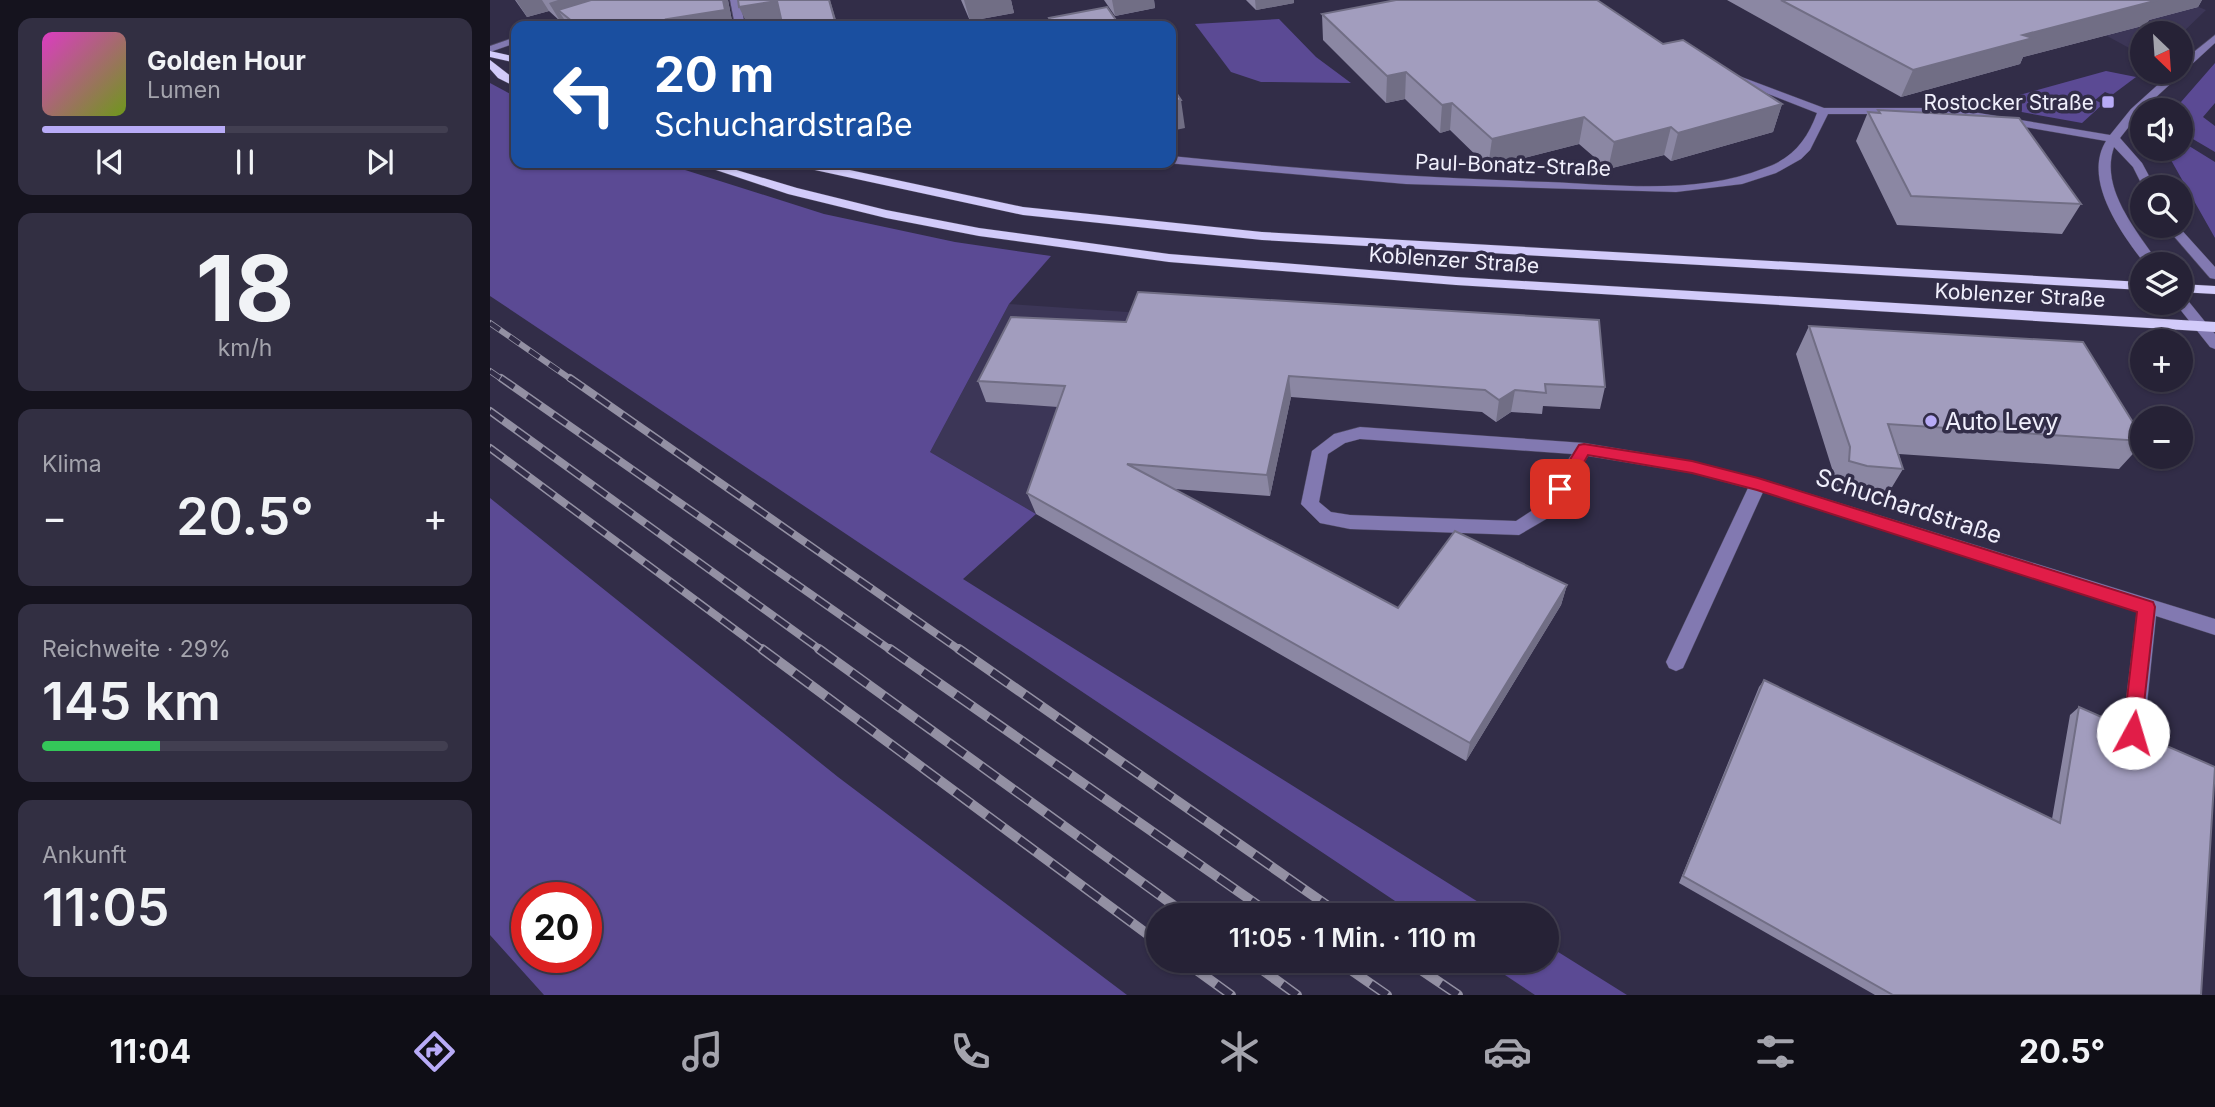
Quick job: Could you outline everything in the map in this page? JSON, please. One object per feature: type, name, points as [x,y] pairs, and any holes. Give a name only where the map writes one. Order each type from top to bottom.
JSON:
[{"type":"main road","points":[[490,54],[511,59]]},
{"type":"main road","points":[[490,63],[511,81]]},
{"type":"main road","name":"Koblenzer Straße","points":[[715,168],[785,192],[998,237],[1247,268],[1808,305],[2208,326]]},
{"type":"main road","name":"Koblenzer Straße","points":[[824,168],[1023,211],[1262,236],[2130,285]]},
{"type":"main road","points":[[2193,289],[2215,290]]},
{"type":"street","points":[[735,0],[739,21]]},
{"type":"street","points":[[572,21],[598,13]]},
{"type":"street","points":[[490,49],[511,42]]},
{"type":"street","points":[[2193,59],[2212,44]]},
{"type":"street","points":[[1717,70],[1823,111],[1949,111],[2114,139],[2143,175]]},
{"type":"street","points":[[2145,252],[2111,194],[2105,156],[2114,139],[2166,84]]},
{"type":"street","name":"Paul-Bonatz-Straße","points":[[1176,160],[1449,183],[1680,187],[1752,176],[1798,155],[1817,131],[1823,111]]},
{"type":"street","points":[[2182,238],[2215,275]]},
{"type":"street","points":[[2193,312],[2208,326],[2215,344]]},
{"type":"street","name":"Schuchardstraße","points":[[1584,449],[1542,513],[1519,528],[1350,522],[1326,518],[1310,504],[1320,451],[1340,438],[1360,433],[1584,449],[1692,467],[1758,484],[2215,627]]},
{"type":"street","points":[[1676,662],[1758,484]]},
{"type":"street","points":[[2133,733],[2147,607]]},
{"type":"shaded area","points":[[2041,0],[2181,0],[2206,10],[2193,22],[2130,21],[2130,48]]},
{"type":"shaded area","points":[[1279,19],[1316,57],[1351,83],[1261,82],[1231,72],[1195,24]]},
{"type":"shaded area","points":[[2215,63],[2215,103],[2203,117],[2215,126],[2215,152],[2193,139],[2193,98],[2184,98]]},
{"type":"shaded area","points":[[2106,71],[2130,76],[2130,82],[2112,95],[2105,92],[2095,100],[2103,104],[2082,123],[1983,105]]},
{"type":"shaded area","points":[[490,83],[511,94],[511,168],[679,168],[824,214],[955,242],[1051,256],[1009,304],[930,452],[1036,514],[963,579],[1480,903],[1398,903],[490,296]]},
{"type":"shaded area","points":[[2193,148],[2215,162],[2215,238],[2193,199],[2193,175],[2179,175],[2172,161],[2193,161]]},
{"type":"shaded area","points":[[1009,304],[1142,313],[1036,514],[930,452]]},
{"type":"shaded area","points":[[490,498],[838,777],[1127,995],[544,995],[524,973],[602,973],[602,882],[511,882],[511,958],[490,935]]},
{"type":"shaded area","points":[[1559,952],[1627,995],[1535,995],[1502,973],[1559,973]]},
{"type":"building","points":[[591,0],[723,0],[725,10],[667,19],[670,21],[572,21],[558,10]]},
{"type":"building","points":[[738,0],[829,0],[835,21],[782,21],[777,1],[739,7]]},
{"type":"building","points":[[1396,0],[1597,0],[1663,44],[1683,40],[1782,104],[1678,133],[1671,127],[1614,142],[1584,117],[1492,139],[1452,103],[1442,105],[1406,72],[1387,76],[1322,14]]},
{"type":"building","points":[[1781,0],[2158,0],[2023,35],[2033,38],[1913,70]]},
{"type":"building","points":[[1107,7],[1117,21],[1051,21],[1049,18]]},
{"type":"building","points":[[1878,110],[2019,118],[2081,204],[1911,196],[1868,112],[1880,113]]},
{"type":"building","points":[[1138,292],[1599,320],[1605,387],[1545,384],[1546,393],[1515,390],[1499,400],[1485,390],[1289,376],[1267,475],[1127,464],[1398,608],[1455,531],[1567,585],[1470,743],[1027,493],[1065,386],[978,381],[1011,317],[1126,322]]},
{"type":"building","points":[[1809,326],[2083,342],[2130,418],[2130,440],[1888,424],[1903,469],[1867,466],[1849,461],[1850,447]]},
{"type":"building","points":[[1764,680],[2060,823],[2079,707],[2131,730],[2134,735],[2146,737],[2215,767],[2201,995],[1893,995],[1683,876]]},
{"type":"railway","points":[[490,323],[572,380]]},
{"type":"railway","points":[[490,371],[503,380]]},
{"type":"railway","points":[[501,378],[892,651]]},
{"type":"railway","points":[[570,378],[961,651]]},
{"type":"railway","points":[[490,411],[822,651]]},
{"type":"railway","points":[[490,448],[764,651]]},
{"type":"railway","points":[[762,649],[1146,933]]},
{"type":"railway","points":[[819,649],[1170,903]]},
{"type":"railway","points":[[890,649],[1255,903]]},
{"type":"railway","points":[[959,649],[1324,903]]},
{"type":"railway","points":[[1201,973],[1231,995]]},
{"type":"railway","points":[[1267,973],[1297,995]]},
{"type":"railway","points":[[1355,973],[1387,995]]},
{"type":"railway","points":[[1426,973],[1458,995]]},
{"type":"place","name":"Rostocker Straße","points":[[2108,102]]},
{"type":"place","name":"Auto Levy","points":[[1931,421]]},
{"type":"route","points":[[1560,489],[1584,449],[1692,467],[1758,484],[2147,607],[2133,733]]}]
